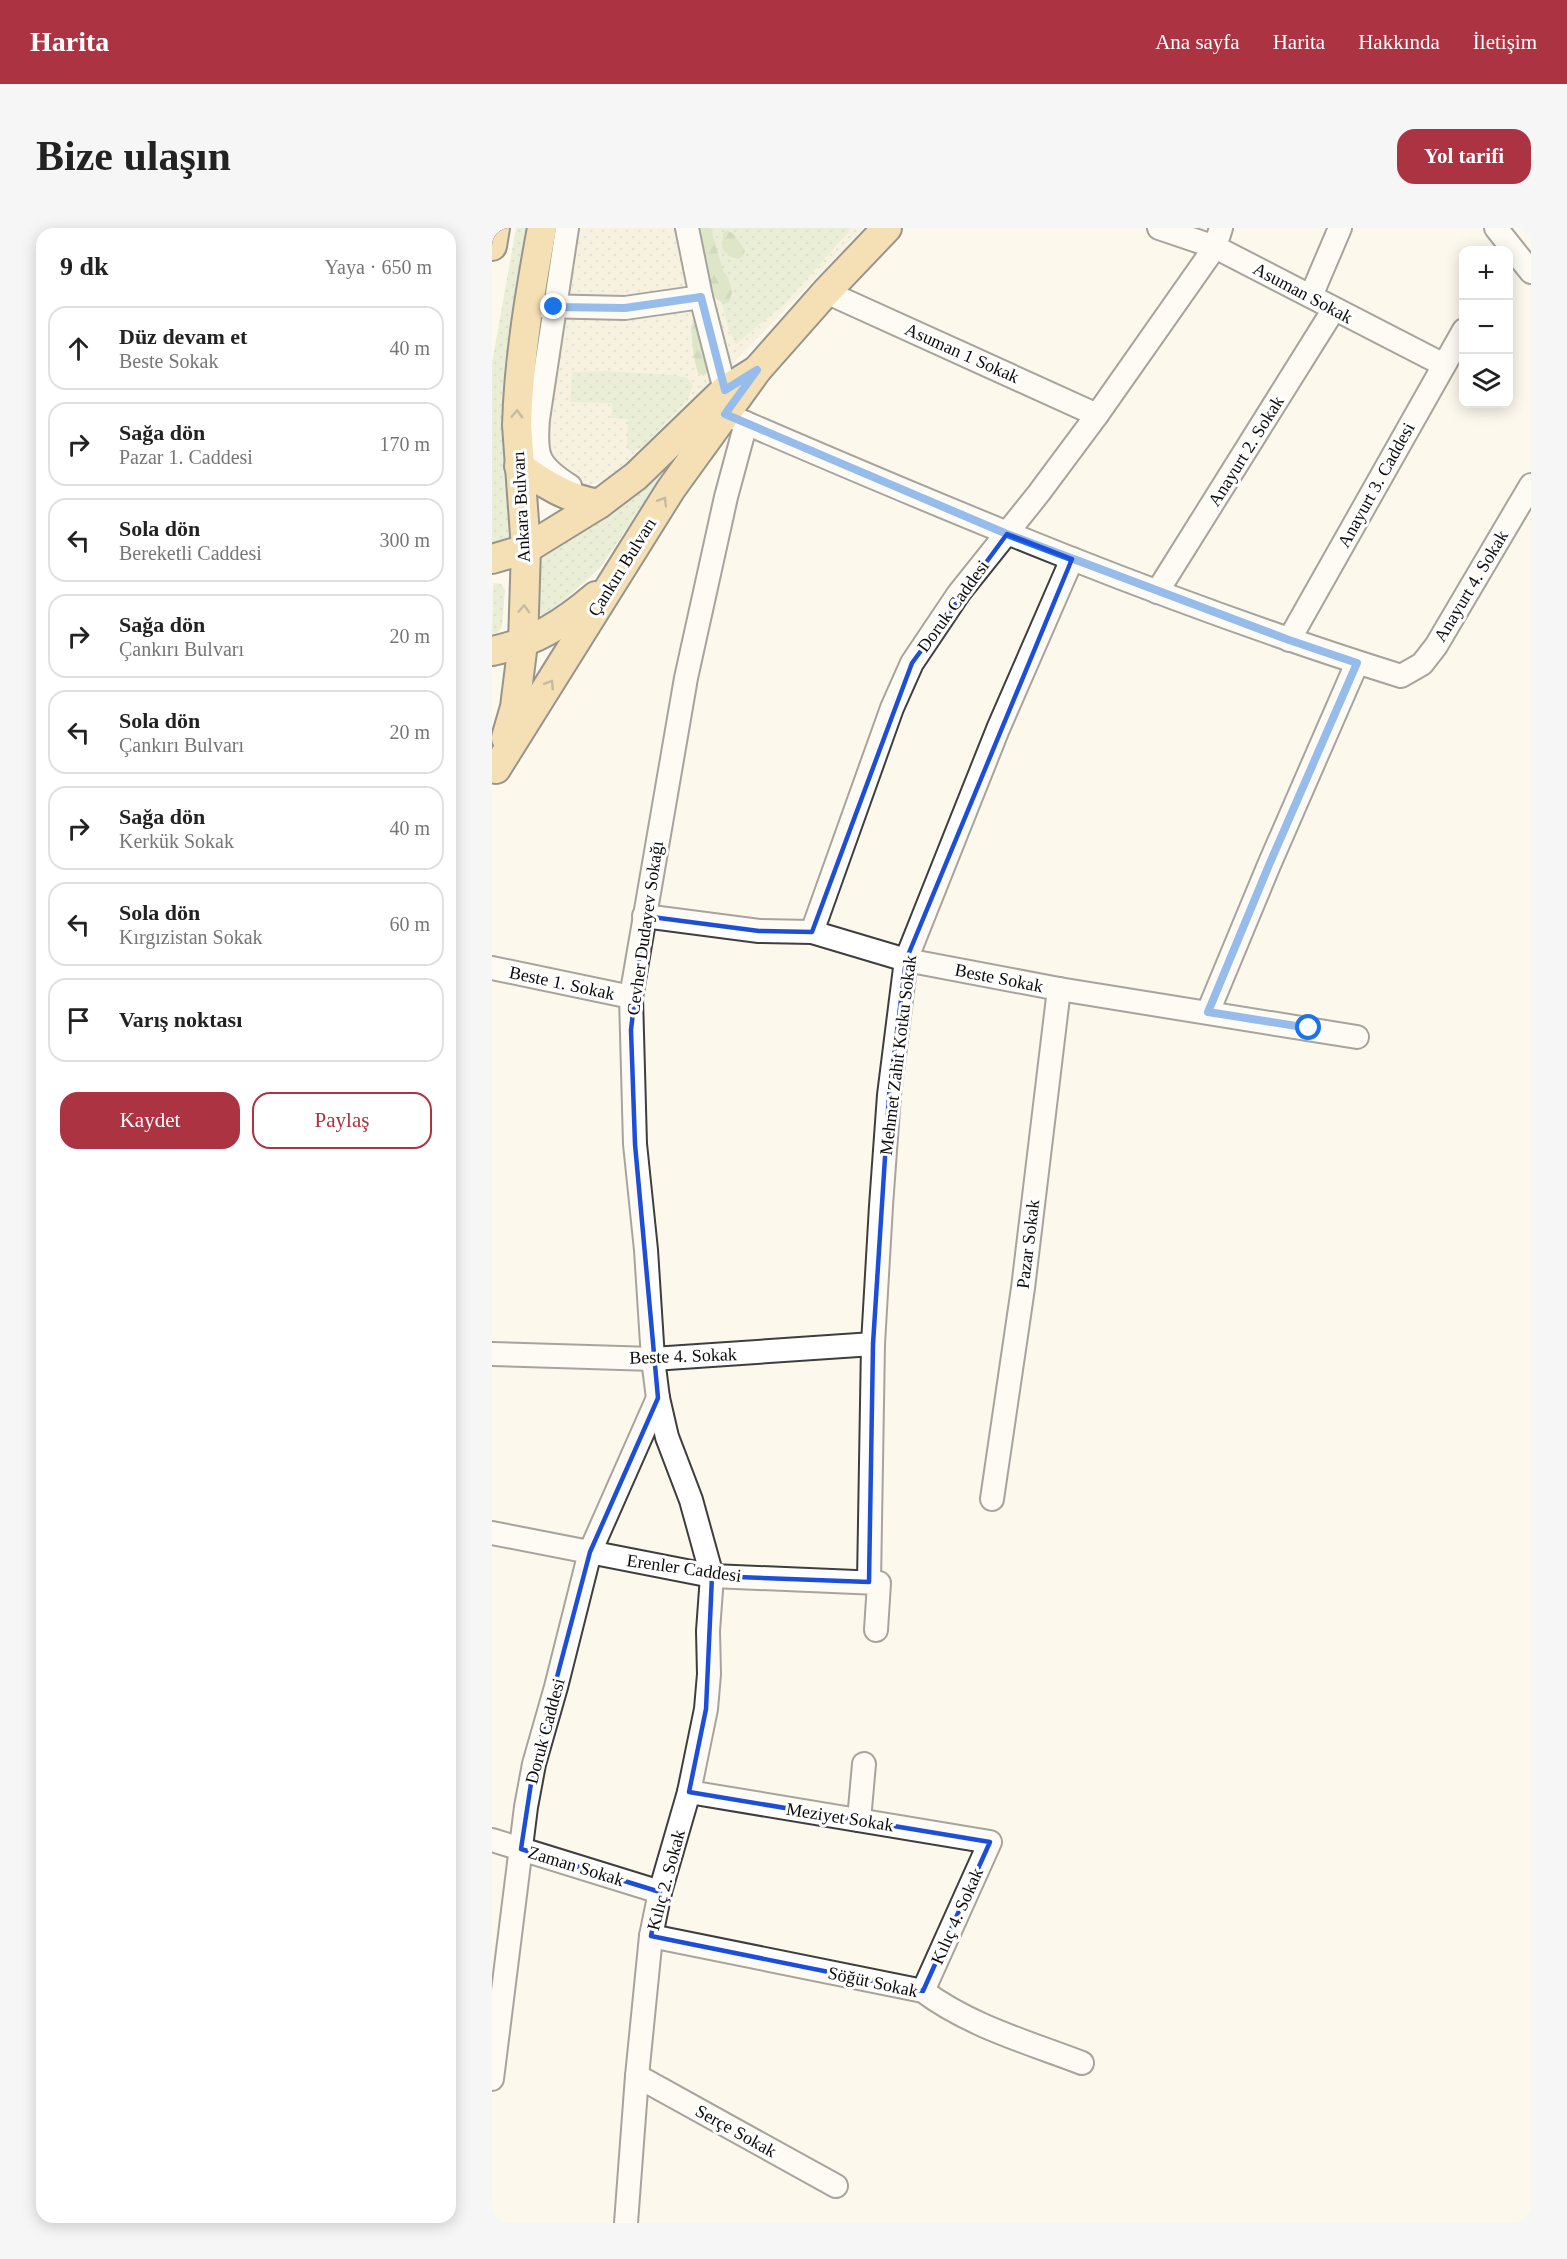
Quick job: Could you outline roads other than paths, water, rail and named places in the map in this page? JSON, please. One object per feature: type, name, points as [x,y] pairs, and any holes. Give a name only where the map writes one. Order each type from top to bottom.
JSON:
[{"type":"main road","points":[[492,246],[495,228]]},
{"type":"main road","name":"Ankara Bulvarı","points":[[494,776],[515,706],[523,643],[526,549],[517,406],[541,306],[542,228]]},
{"type":"main road","name":"Çankırı Bulvarı","points":[[494,776],[671,489],[730,402],[826,292],[887,228]]},
{"type":"main road","name":"Çankırı Bulvarı","points":[[492,559],[526,549],[599,504],[730,402]]},
{"type":"main road","points":[[519,466],[558,492],[599,504]]},
{"type":"main road","points":[[492,651],[523,643],[549,632],[612,584]]},
{"type":"street","points":[[567,228],[541,306],[536,448],[539,458],[547,468],[572,487],[584,491],[604,485],[730,402]]},
{"type":"street","points":[[687,228],[701,297],[730,402],[1007,534],[1157,592],[1357,663],[1208,1012]]},
{"type":"street","name":"Asuman Sokak","points":[[1159,228],[1218,238],[1334,309],[1444,365]]},
{"type":"street","points":[[1311,296],[1340,228]]},
{"type":"street","name":"Doruk Caddesi","points":[[812,932],[892,708],[912,663],[959,593],[1097,415],[1218,238]]},
{"type":"street","points":[[1504,241],[1530,269]]},
{"type":"street","name":"Asuman 1 Sokak","points":[[826,292],[1097,415]]},
{"type":"street","points":[[541,306],[625,308],[701,297]]},
{"type":"street","name":"Anayurt 2. Sokak","points":[[1157,592],[1334,309]]},
{"type":"street","name":"Anayurt 3. Caddesi","points":[[1289,640],[1459,339]]},
{"type":"street","name":"Cevher Dudayev Sokağı","points":[[712,1576],[694,1511],[667,1437],[652,1359],[645,1250],[634,1144],[631,998],[686,678],[726,497],[730,402]]},
{"type":"street","name":"Anayurt 4. Sokak","points":[[1357,663],[1401,676],[1422,664],[1436,646],[1531,485]]},
{"type":"street","name":"Mehmet Zahit Kotku Sokak","points":[[876,1630],[873,1344],[889,1095],[906,960],[998,729],[1072,560]]},
{"type":"street","name":"Beste Sokak","points":[[644,916],[759,931],[812,932],[906,960],[1059,989],[1357,1037]]},
{"type":"street","name":"Beste 1. Sokak","points":[[492,968],[631,998]]},
{"type":"street","name":"Pazar Sokak","points":[[992,1499],[1023,1288],[1059,989]]},
{"type":"street","name":"Beste 4. Sokak","points":[[492,1354],[652,1359],[873,1344]]},
{"type":"street","name":"Doruk Caddesi","points":[[492,2079],[534,1764],[590,1552],[658,1398]]},
{"type":"street","name":"Erenler Caddesi","points":[[492,1533],[712,1576],[874,1582]]},
{"type":"street","name":"Kılıç 2. Sokak","points":[[626,2223],[636,2076],[651,1936],[660,1892],[689,1792],[706,1709],[712,1576]]},
{"type":"street","points":[[859,1820],[864,1764]]},
{"type":"street","name":"Meziyet Sokak","points":[[689,1792],[990,1842]]},
{"type":"street","name":"Zaman Sokak","points":[[492,1840],[660,1892]]},
{"type":"street","name":"Kılıç 4. Sokak","points":[[923,1991],[990,1842]]},
{"type":"street","name":"Söğüt Sokak","points":[[651,1936],[923,1991],[946,2008],[978,2024],[1082,2062]]},
{"type":"street","name":"Serçe Sokak","points":[[636,2076],[836,2186]]}]
